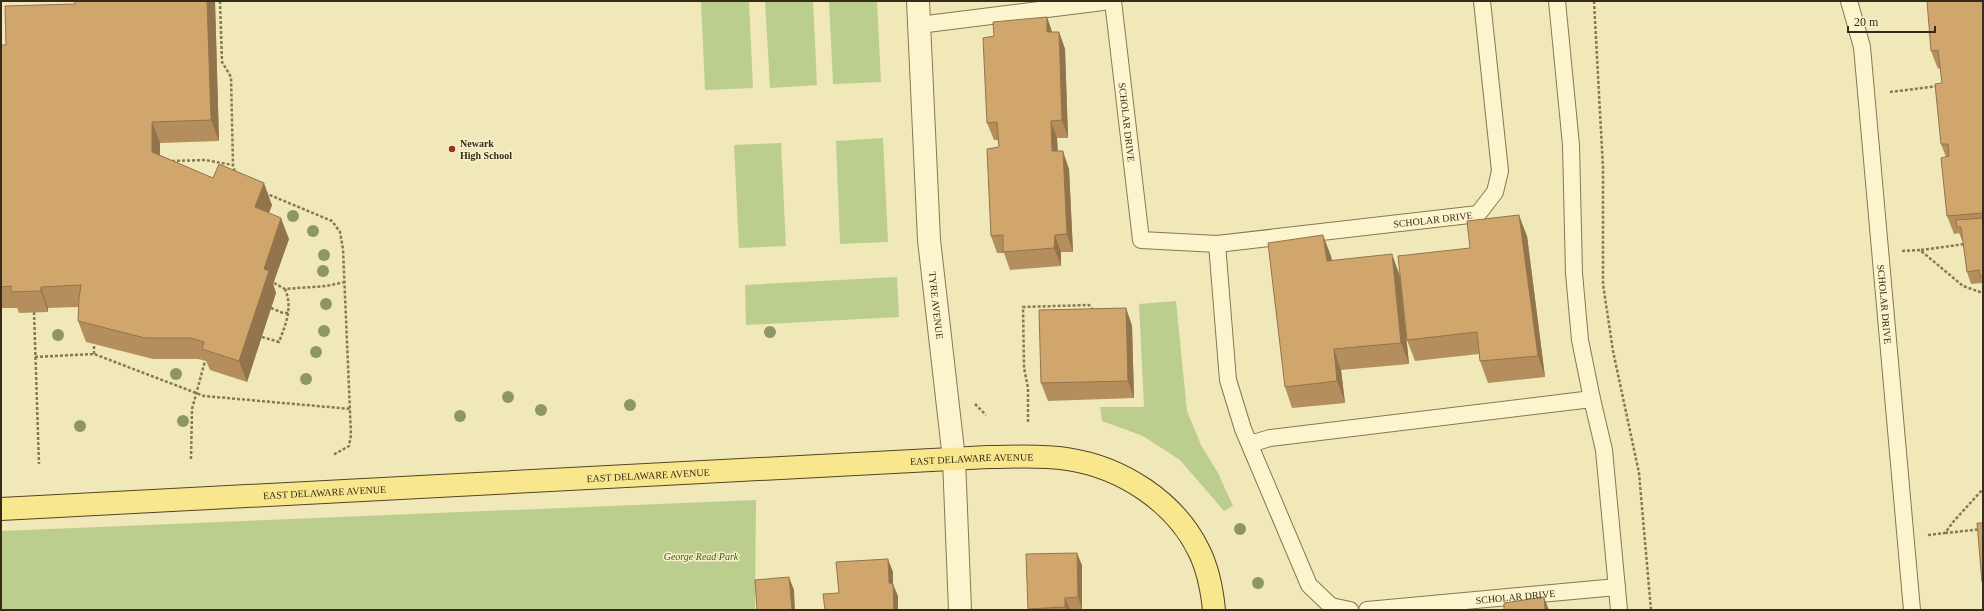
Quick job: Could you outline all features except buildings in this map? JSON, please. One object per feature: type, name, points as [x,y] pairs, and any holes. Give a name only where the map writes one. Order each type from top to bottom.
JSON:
[{"type":"main road","name":"EAST DELAWARE AVENUE","points":[[1,509],[954,459],[1043,457],[1073,461],[1103,468],[1119,474],[1154,497],[1173,514],[1191,537],[1204,563],[1214,610]]},
{"type":"street","name":"TYRE AVENUE","points":[[918,1],[929,240],[954,459],[960,610]]},
{"type":"lane","name":"SCHOLAR DRIVE","points":[[919,25],[1112,1],[1141,240],[1217,244],[1478,214],[1495,192],[1500,171],[1482,1]]},
{"type":"lane","points":[[1557,1],[1571,145],[1574,273],[1580,340],[1604,450],[1619,610]]},
{"type":"lane","name":"SCHOLAR DRIVE","points":[[1849,1],[1862,47],[1912,610]]},
{"type":"lane","points":[[1217,244],[1228,380],[1243,429],[1309,585],[1331,606],[1350,610]]},
{"type":"lane","points":[[1250,444],[1270,438],[1592,399]]},
{"type":"lane","name":"SCHOLAR DRIVE","points":[[1367,610],[1616,587]]},
{"type":"path","points":[[220,1],[222,62],[231,78],[233,165],[237,178]]},
{"type":"path","points":[[1594,1],[1603,168],[1603,284],[1613,351],[1639,473],[1651,610]]},
{"type":"path","points":[[1887,92],[1939,86]]},
{"type":"path","points":[[168,161],[205,160],[233,165]]},
{"type":"path","points":[[262,192],[332,221],[340,232],[345,282],[351,435],[349,446],[333,455]]},
{"type":"path","points":[[1897,252],[1966,244]]},
{"type":"path","points":[[1920,250],[1963,286],[1983,293]]},
{"type":"path","points":[[274,283],[286,289],[326,286],[345,282]]},
{"type":"path","points":[[262,337],[279,342],[289,313],[290,299],[286,289]]},
{"type":"path","points":[[1028,422],[1028,388],[1024,368],[1023,307],[1089,305],[1095,314]]},
{"type":"path","points":[[271,308],[283,313],[289,313]]},
{"type":"path","points":[[34,312],[39,464]]},
{"type":"path","points":[[94,344],[94,354]]},
{"type":"path","points":[[35,357],[94,354],[204,396],[351,409]]},
{"type":"path","points":[[191,459],[192,408],[202,378],[205,361]]},
{"type":"path","points":[[1945,533],[1952,522],[1983,489]]},
{"type":"path","points":[[1923,535],[1983,529]]},
{"type":"green space","points":[[701,1],[749,1],[753,88],[705,90]]},
{"type":"green space","points":[[765,1],[813,1],[817,85],[770,88]]},
{"type":"green space","points":[[829,1],[877,1],[881,82],[833,84]]},
{"type":"green space","points":[[883,138],[888,242],[840,244],[836,141]]},
{"type":"green space","points":[[781,143],[786,246],[739,248],[734,145]]},
{"type":"green space","points":[[897,277],[899,317],[746,325],[745,285]]},
{"type":"green space","points":[[1176,301],[1187,411],[1201,445],[1218,473],[1233,506],[1224,511],[1180,460],[1143,436],[1102,421],[1100,407],[1144,407],[1139,304]]},
{"type":"green space","name":"George Read Park","points":[[756,500],[755,610],[1,610],[1,531]]},
{"type":"place","name":"Newark High School","points":[[452,149]]}]
